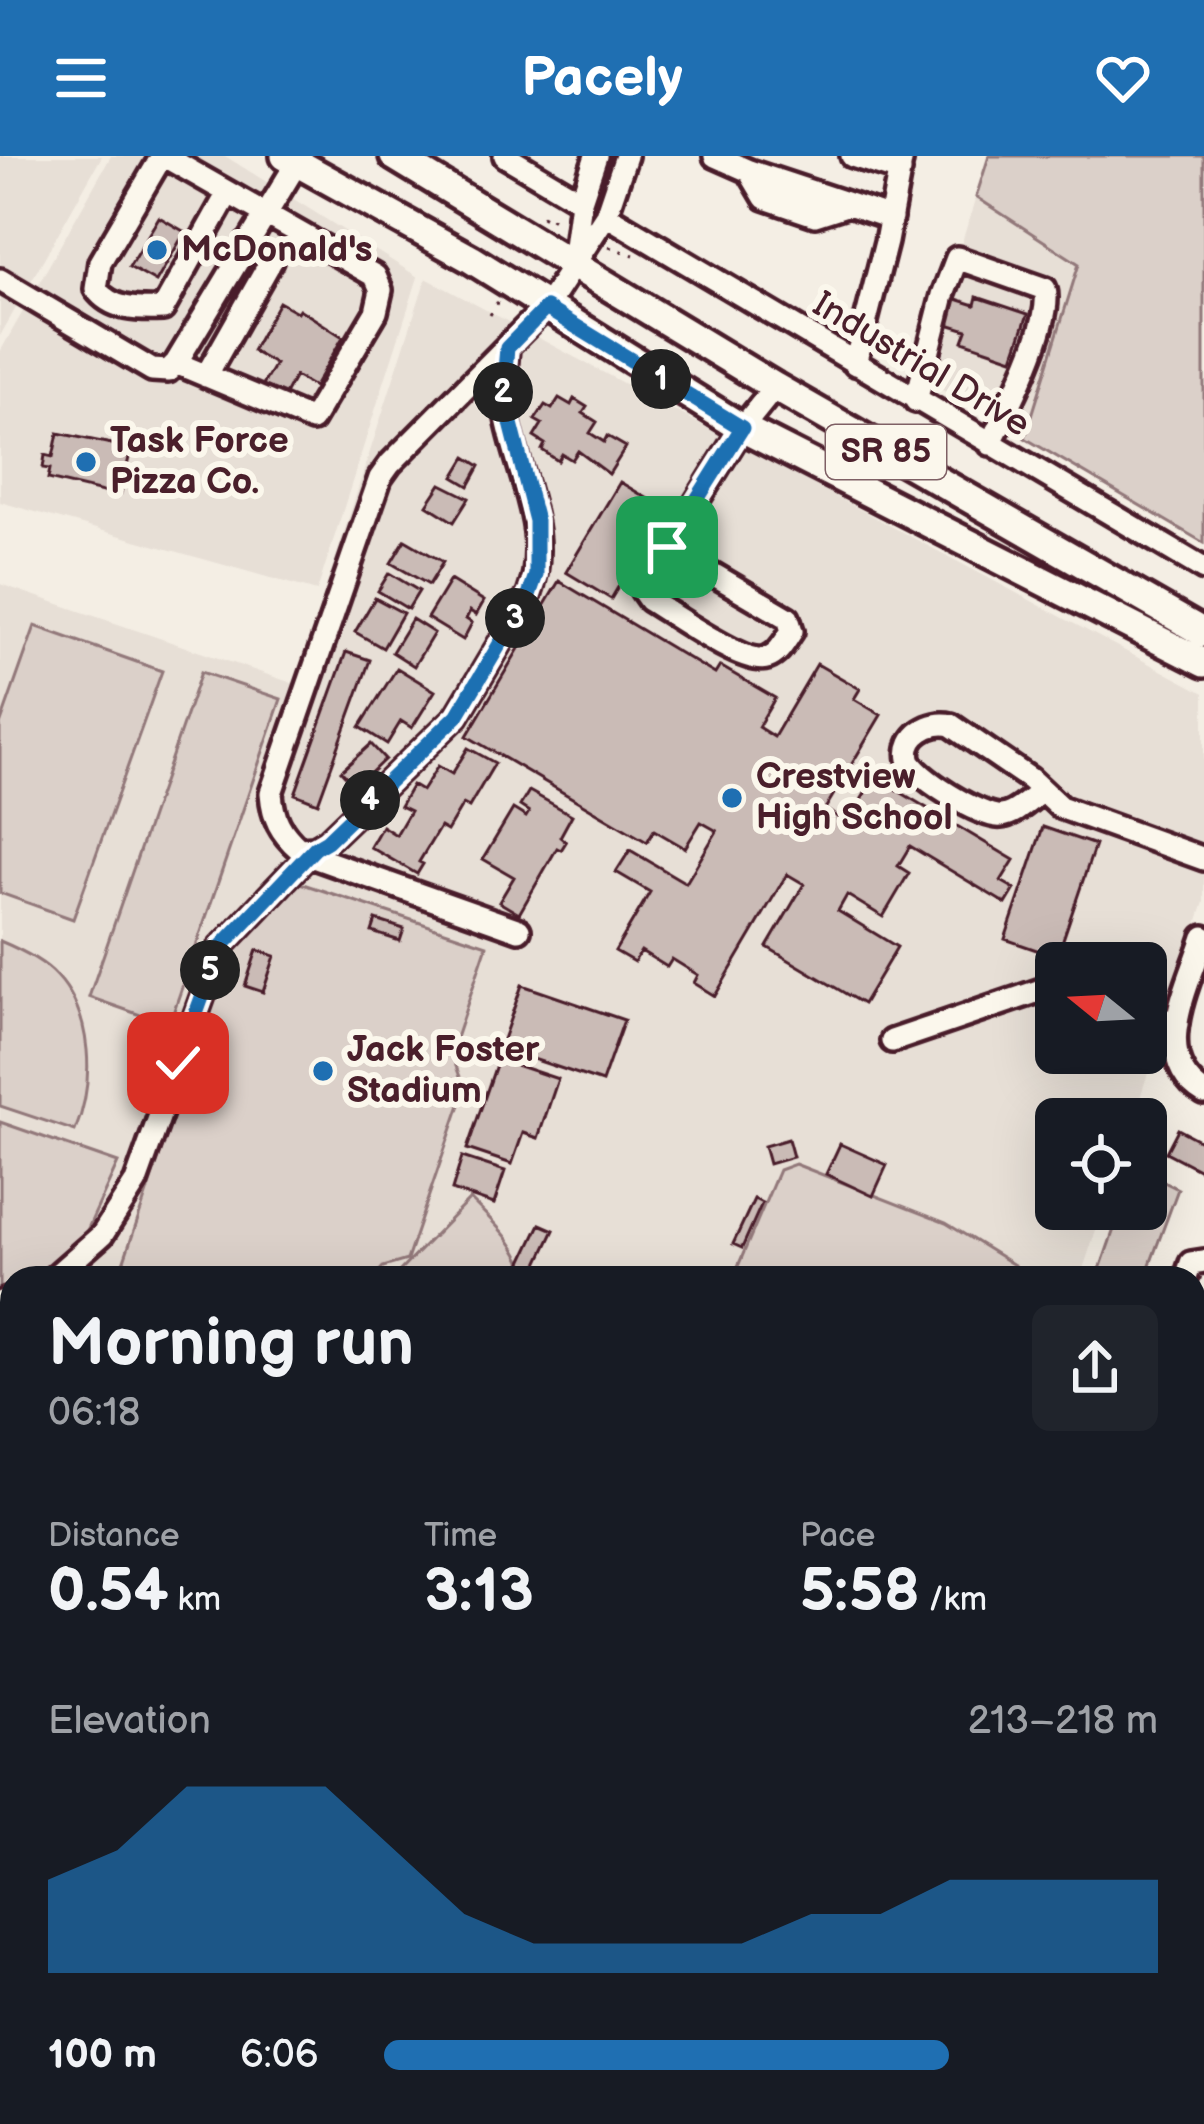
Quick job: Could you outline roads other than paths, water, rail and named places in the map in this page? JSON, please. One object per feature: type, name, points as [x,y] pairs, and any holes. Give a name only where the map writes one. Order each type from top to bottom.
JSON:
[{"type":"main road","name":"SR 85","points":[[394,156],[579,246],[775,387],[1204,633]]},
{"type":"main road","name":"SR 85","points":[[294,158],[471,259],[742,428],[1204,663]]},
{"type":"street","points":[[176,363],[312,420],[376,312],[381,290],[376,276],[163,156],[100,262],[96,289],[103,299],[117,306],[163,309],[228,194]]},
{"type":"street","points":[[505,156],[581,201]]},
{"type":"street","points":[[579,246],[581,201],[596,156]]},
{"type":"street","points":[[519,930],[298,849],[282,834],[272,814],[271,793],[372,496],[390,464],[546,308],[579,246],[606,215],[626,156]]},
{"type":"street","points":[[715,156],[891,218]]},
{"type":"street","points":[[852,156],[901,164],[855,364]]},
{"type":"street","points":[[0,280],[152,370],[168,370],[294,158]]},
{"type":"street","name":"Industrial Drive","points":[[606,215],[1204,569]]},
{"type":"street","points":[[206,376],[271,261],[247,243]]},
{"type":"street","points":[[916,400],[957,258],[1046,289],[1048,296],[1016,392],[990,444]]},
{"type":"street","points":[[67,1266],[102,1235],[136,1182],[220,948],[311,851],[457,716],[529,595],[538,552],[536,521],[507,418],[503,392],[507,348]]},
{"type":"street","points":[[676,539],[694,562],[788,618],[792,631],[779,650],[768,658],[748,658],[650,600],[642,590],[742,428],[775,387]]},
{"type":"street","points":[[1041,792],[1011,813],[984,814],[917,773],[909,762],[909,750],[926,724],[951,725],[1030,779],[1060,806],[1204,859]]},
{"type":"street","points":[[1204,937],[1177,1024],[1177,1062],[1190,1085],[1204,1093]]},
{"type":"street","points":[[892,1041],[1035,992]]},
{"type":"street","points":[[1167,1020],[1177,1024]]},
{"type":"place","name":"McDonald's","points":[[157,250]]},
{"type":"place","name":"Task Force Pizza Co.","points":[[86,462]]},
{"type":"place","name":"Crestview High School","points":[[732,798]]},
{"type":"place","name":"Jack Foster Stadium","points":[[323,1071]]}]
